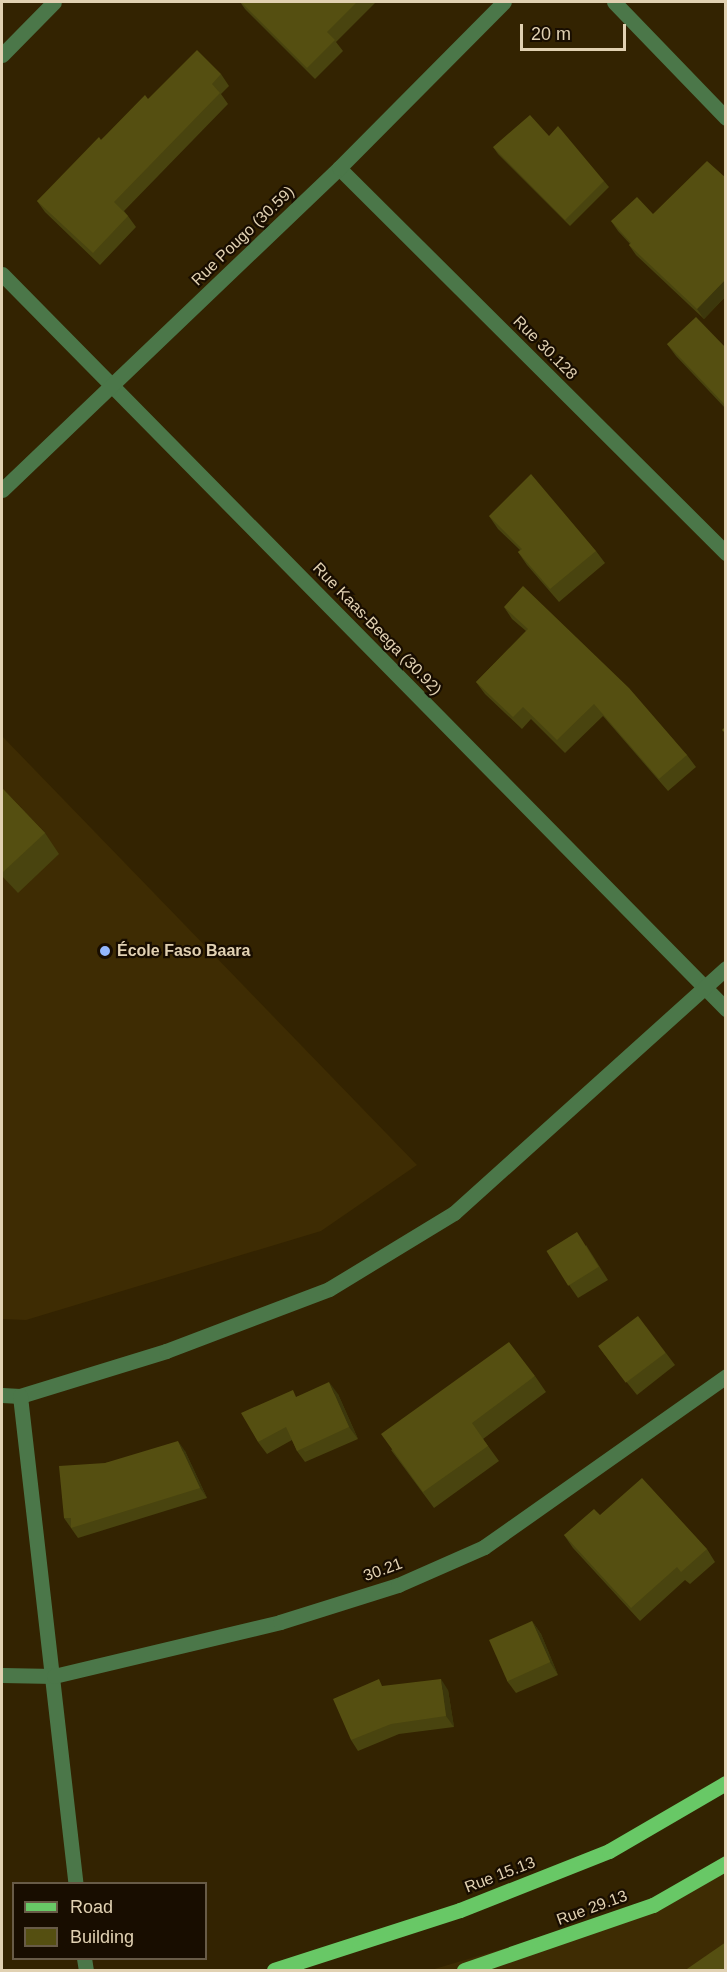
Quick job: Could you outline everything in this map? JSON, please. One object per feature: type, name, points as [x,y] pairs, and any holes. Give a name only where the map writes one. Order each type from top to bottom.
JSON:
[{"type":"main road","name":"Rue 15.13","points":[[274,1971],[460,1910],[609,1851],[726,1783]]},
{"type":"main road","name":"Rue 29.13","points":[[464,1971],[653,1905],[726,1863]]},
{"type":"street","points":[[2,55],[54,2]]},
{"type":"street","name":"Rue Pougo (30.59)","points":[[2,490],[339,168],[504,2]]},
{"type":"street","points":[[614,2],[726,118]]},
{"type":"street","name":"Rue 30.128","points":[[339,168],[726,553]]},
{"type":"street","name":"Rue Kaas-Beega (30.92)","points":[[2,274],[726,1009]]},
{"type":"street","points":[[2,1395],[20,1396],[166,1351],[329,1289],[454,1213],[726,968]]},
{"type":"street","name":"30.21","points":[[2,1675],[54,1676],[280,1622],[398,1585],[484,1547],[726,1376]]},
{"type":"street","points":[[20,1396],[54,1676],[76,1882]]},
{"type":"shaded area","name":"École Faso Baara","points":[[2,736],[417,1165],[321,1231],[26,1320],[2,1319]]},
{"type":"shaded area","points":[[725,1859],[725,1970],[431,1970],[653,1905]]},
{"type":"building","points":[[241,2],[357,2],[327,32],[335,40],[307,68]]},
{"type":"building","points":[[197,50],[221,74],[212,84],[220,93],[114,202],[128,216],[93,253],[37,201],[99,137],[101,140],[145,95],[148,99]]},
{"type":"building","points":[[530,115],[549,136],[558,126],[604,181],[565,220],[493,147]]},
{"type":"building","points":[[707,161],[726,178],[726,197],[724,198],[726,200],[726,279],[697,309],[629,245],[631,243],[611,221],[637,197],[653,214]]},
{"type":"building","points":[[696,317],[726,348],[726,406],[667,344]]},
{"type":"building","points":[[531,474],[596,551],[550,589],[518,552],[522,549],[489,516]]},
{"type":"building","points":[[523,586],[629,688],[687,755],[659,779],[594,704],[557,740],[523,707],[513,717],[476,682],[528,629],[504,607]]},
{"type":"building","points":[[2,788],[45,833],[3,872],[2,870]]},
{"type":"building","points":[[577,1232],[599,1267],[568,1286],[546,1251]]},
{"type":"building","points":[[638,1316],[666,1353],[626,1383],[598,1346]]},
{"type":"building","points":[[509,1342],[535,1376],[472,1423],[488,1446],[423,1492],[381,1434]]},
{"type":"building","points":[[329,1382],[349,1427],[297,1451],[286,1427],[258,1442],[241,1413],[293,1390],[296,1397]]},
{"type":"building","points":[[178,1441],[200,1488],[71,1528],[71,1518],[64,1518],[59,1466],[105,1463]]},
{"type":"building","points":[[642,1478],[707,1549],[681,1572],[677,1567],[631,1608],[564,1535],[594,1509],[600,1515]]},
{"type":"building","points":[[532,1621],[550,1662],[507,1681],[489,1640]]},
{"type":"building","points":[[379,1679],[382,1686],[441,1679],[446,1716],[391,1724],[351,1740],[333,1699]]},
{"type":"building","points":[[726,1942],[726,1971],[684,1971]]},
{"type":"place","name":"École Faso Baara","points":[[105,951]]}]
